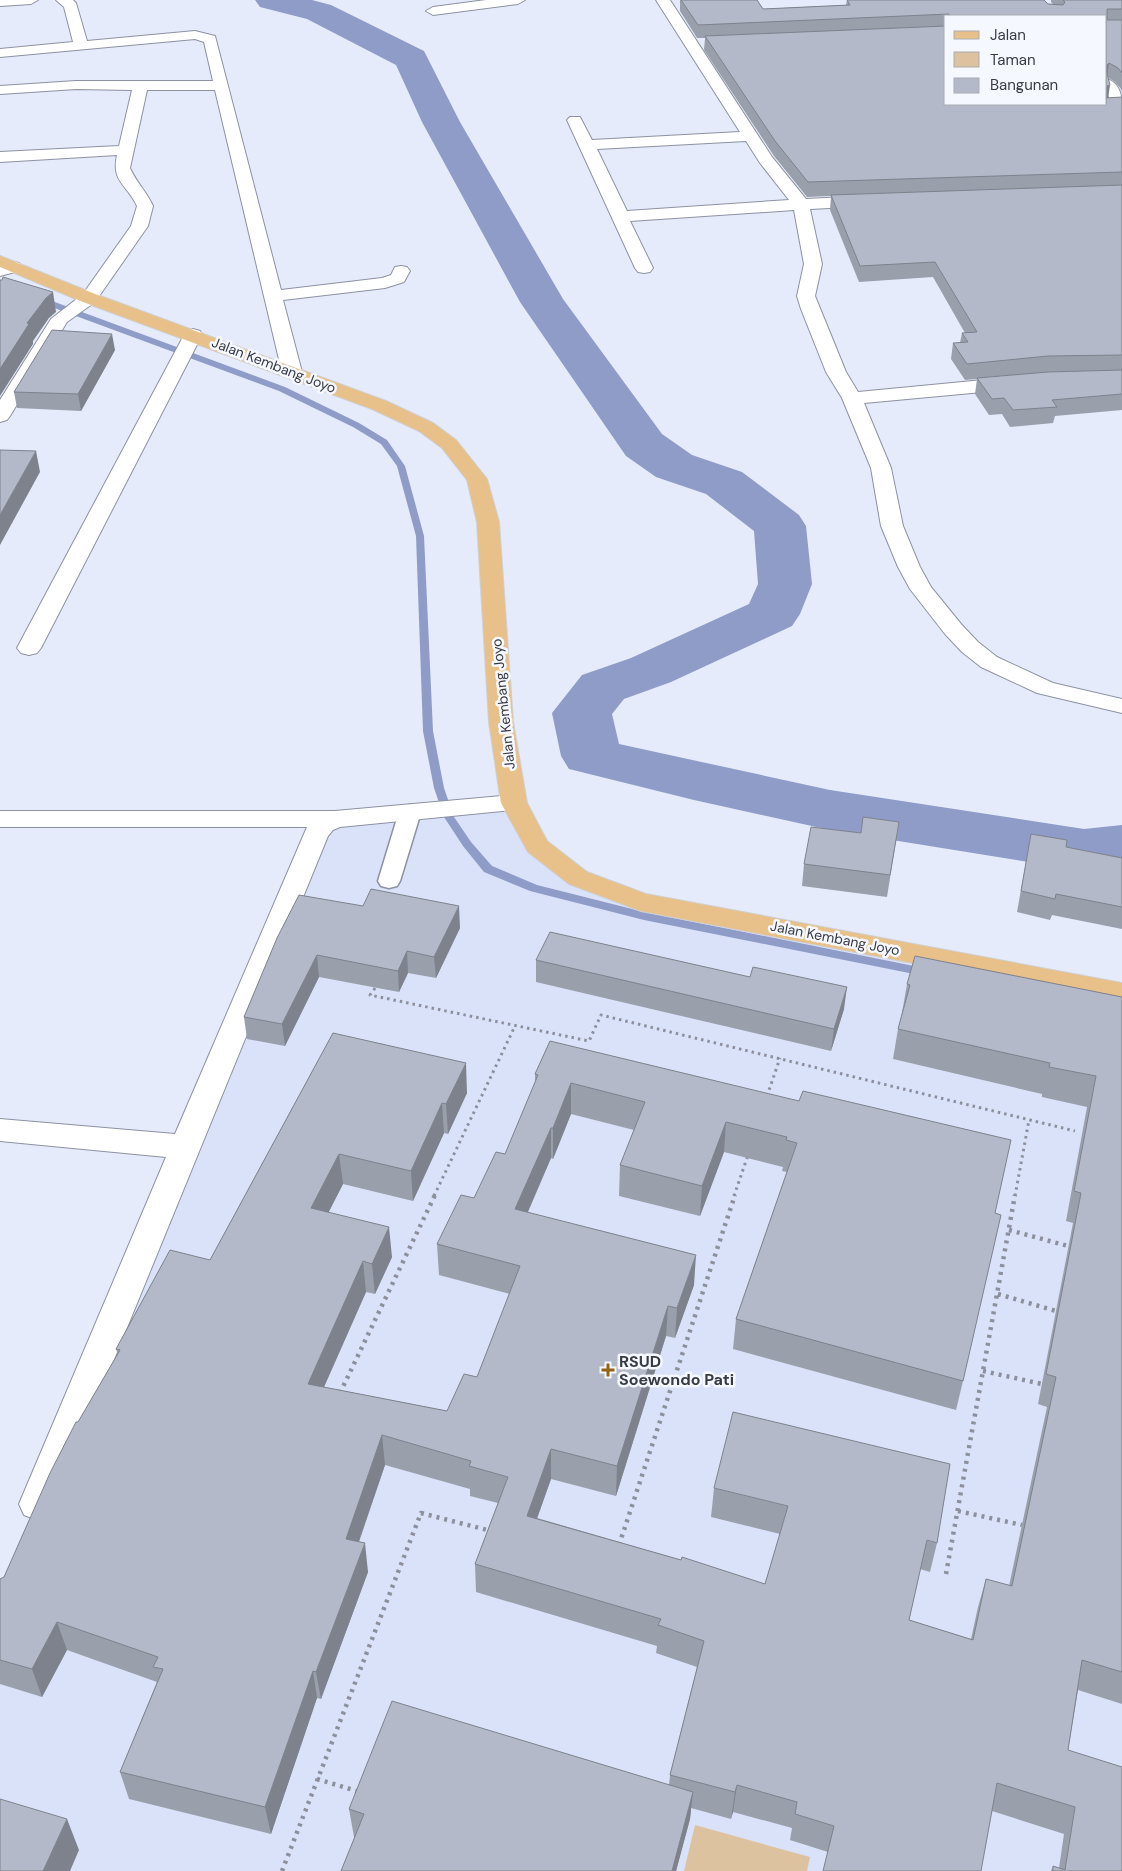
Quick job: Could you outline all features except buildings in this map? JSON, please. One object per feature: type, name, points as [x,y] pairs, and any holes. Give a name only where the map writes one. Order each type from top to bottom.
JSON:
[{"type":"main road","name":"Jalan Kembang Joyo","points":[[4,266],[379,405],[426,427],[449,444],[477,479],[488,522],[501,722],[514,803],[537,846],[578,878],[641,902],[1122,993]]},
{"type":"street","points":[[0,2],[31,0]]},
{"type":"street","points":[[63,0],[71,6],[81,46]]},
{"type":"street","points":[[433,11],[486,2],[518,0]]},
{"type":"street","points":[[663,0],[766,160],[801,204],[813,264],[806,296],[810,309],[836,372],[852,398],[881,468],[892,526],[909,567],[921,589],[953,629],[970,647],[989,662],[1045,688],[1122,706]]},
{"type":"street","points":[[0,53],[195,35],[208,37],[292,372]]},
{"type":"street","points":[[692,44],[712,43]]},
{"type":"street","points":[[1107,84],[1122,104]]},
{"type":"street","points":[[0,90],[76,86],[220,86]]},
{"type":"street","points":[[0,416],[60,319],[89,298],[140,226],[145,206],[139,192],[127,180],[122,168],[140,86]]},
{"type":"street","points":[[1104,106],[1122,104]]},
{"type":"street","points":[[575,120],[644,268]]},
{"type":"street","points":[[587,145],[750,136]]},
{"type":"street","points":[[0,157],[126,150]]},
{"type":"street","points":[[622,218],[801,204],[888,201]]},
{"type":"street","points":[[273,296],[385,283],[398,278],[401,271]]},
{"type":"street","points":[[29,648],[193,335]]},
{"type":"street","points":[[852,398],[1036,381]]},
{"type":"street","points":[[0,819],[335,819],[514,803]]},
{"type":"street","points":[[27,1529],[316,833],[324,824],[335,819]]},
{"type":"street","points":[[0,1130],[186,1147]]},
{"type":"lane","points":[[389,881],[410,812]]},
{"type":"path","points":[[375,988],[370,995],[589,1041],[601,1015],[1075,1131]]},
{"type":"path","points":[[335,1402],[515,1026]]},
{"type":"path","points":[[765,1105],[780,1058]]},
{"type":"path","points":[[946,1574],[1029,1120]]},
{"type":"path","points":[[616,1553],[749,1152]]},
{"type":"path","points":[[1009,1230],[1068,1246]]},
{"type":"path","points":[[998,1294],[1056,1311]]},
{"type":"path","points":[[983,1371],[1042,1384]]},
{"type":"path","points":[[958,1511],[1022,1525]]},
{"type":"path","points":[[282,1871],[421,1513],[498,1533]]},
{"type":"path","points":[[318,1779],[370,1795]]},
{"type":"shaded area","name":"RSUD Soewondo Pati","points":[[514,803],[537,846],[641,902],[1122,993],[1122,1871],[0,1871],[0,1593],[324,824]]},
{"type":"green space","points":[[695,1825],[810,1857],[807,1871],[684,1871]]},
{"type":"waterway","points":[[272,0],[319,12],[411,59],[441,122],[542,302],[644,445],[674,466],[724,483],[780,526],[785,584],[772,614],[651,670],[603,687],[582,713],[591,756],[694,781],[830,810],[1084,850],[1122,846]]},
{"type":"waterway","points":[[41,300],[282,389],[356,425],[384,442],[401,466],[420,536],[428,731],[439,788],[449,817],[467,844],[488,869],[534,888],[644,916],[924,972]]},
{"type":"place","name":"RSUD Soewondo Pati","points":[[608,1370]]}]
